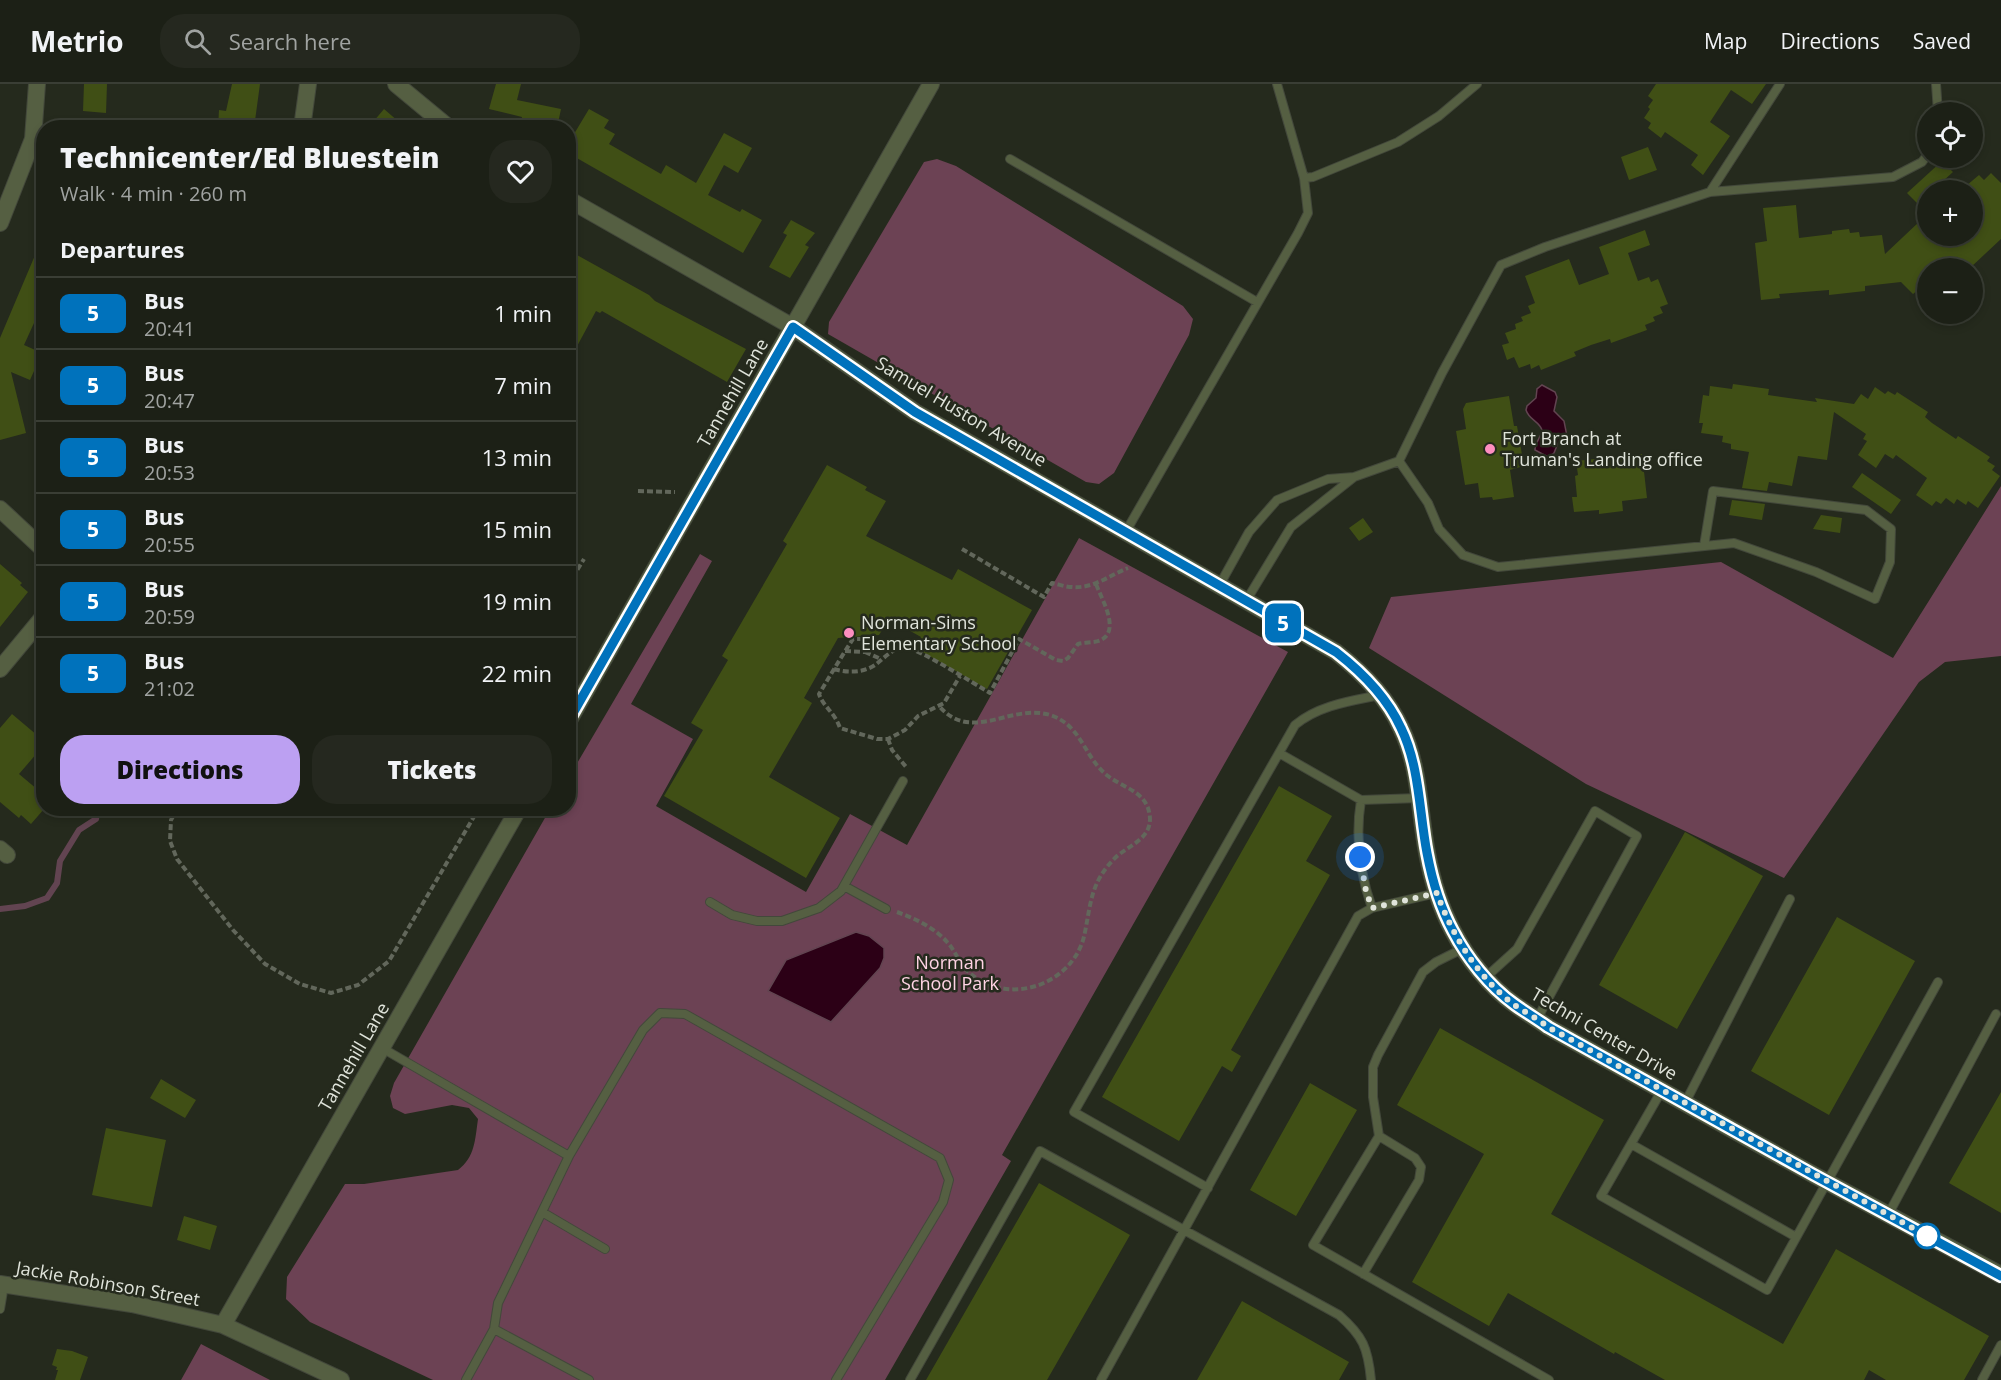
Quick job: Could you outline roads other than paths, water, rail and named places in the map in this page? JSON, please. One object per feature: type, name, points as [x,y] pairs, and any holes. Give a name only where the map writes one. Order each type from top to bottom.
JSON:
[{"type":"street","points":[[0,223],[33,139],[37,84]]},
{"type":"street","points":[[303,120],[308,84]]},
{"type":"street","points":[[396,84],[439,120]]},
{"type":"street","name":"Tannehill Lane","points":[[576,708],[931,84]]},
{"type":"street","name":"Samuel Huston Avenue","points":[[576,204],[793,327],[915,412],[1336,652]]},
{"type":"street","points":[[0,509],[36,543]]},
{"type":"street","points":[[0,669],[36,626]]},
{"type":"street","name":"Techni Center Drive","points":[[1336,652],[1367,678],[1394,714],[1413,760],[1427,854],[1437,893],[1453,931],[1464,948],[1486,977],[1513,1004],[1548,1027],[2001,1275]]},
{"type":"street","name":"Tannehill Lane","points":[[223,1325],[514,816]]},
{"type":"street","name":"Jackie Robinson Street","points":[[2,1285],[132,1304],[223,1325],[341,1380]]},
{"type":"lane","points":[[1125,533],[1308,213],[1304,178],[1277,84]]},
{"type":"lane","points":[[1304,178],[1313,177],[1398,142],[1439,116],[1476,84]]},
{"type":"lane","points":[[1710,192],[1780,84]]},
{"type":"lane","points":[[1936,84],[1937,102]]},
{"type":"lane","points":[[1010,159],[1257,302]]},
{"type":"lane","points":[[1219,586],[1249,532],[1277,500],[1328,480],[1354,477],[1399,461],[1442,373],[1501,265],[1545,247],[1710,192],[1893,177],[1917,165]]},
{"type":"lane","points":[[1399,461],[1428,503],[1439,528],[1463,555],[1498,567],[1734,543],[1816,572],[1875,599],[1890,562],[1891,530],[1866,510],[1713,490],[1704,546]]},
{"type":"lane","points":[[1245,602],[1291,527],[1354,477]]},
{"type":"lane","points":[[1208,1188],[1074,1112],[1295,724],[1328,707],[1381,695]]},
{"type":"lane","points":[[1279,753],[1361,800],[1419,798]]},
{"type":"lane","points":[[710,902],[732,915],[756,921],[782,921],[819,908],[841,891],[903,781]]},
{"type":"lane","points":[[1361,800],[1358,821],[1361,869],[1372,908]]},
{"type":"lane","points":[[1486,977],[1517,949],[1595,811],[1637,836],[1537,1019]]},
{"type":"lane","points":[[844,886],[886,909]]},
{"type":"lane","points":[[1101,1380],[1358,916],[1372,908],[1437,893]]},
{"type":"lane","points":[[1685,1103],[1790,899]]},
{"type":"lane","points":[[1464,948],[1436,962],[1424,972],[1378,1055],[1373,1067],[1373,1097],[1379,1136],[1313,1245],[1549,1380]]},
{"type":"lane","points":[[1662,1090],[1601,1196],[1767,1290],[1938,982]]},
{"type":"lane","points":[[466,1380],[494,1329],[498,1303],[569,1156],[643,1030],[660,1013],[685,1014],[940,1158],[950,1180],[943,1202],[836,1380]]},
{"type":"lane","points":[[1888,1215],[1996,1014]]},
{"type":"lane","points":[[382,1048],[569,1156]]},
{"type":"lane","points":[[1363,1274],[1419,1180],[1421,1167],[1415,1158],[1379,1136]]},
{"type":"lane","points":[[1631,1144],[1796,1237]]},
{"type":"lane","points":[[910,1380],[1040,1151],[1339,1315],[1354,1329],[1363,1342],[1369,1359],[1371,1380]]},
{"type":"lane","points":[[542,1212],[605,1249]]},
{"type":"lane","points":[[0,1309],[2,1285]]},
{"type":"lane","points":[[494,1329],[589,1380]]},
{"type":"lane","points":[[1982,1380],[2001,1345]]},
{"type":"waterway","points":[[0,909],[25,906],[47,898],[57,883],[60,861],[79,830],[96,819],[97,816]]},
{"type":"place","name":"Fort Branch at Truman's Landing office","points":[[1490,449]]},
{"type":"place","name":"Norman-Sims Elementary School","points":[[849,633]]},
{"type":"park label","name":"Norman School Park","points":[[950,973]]}]
